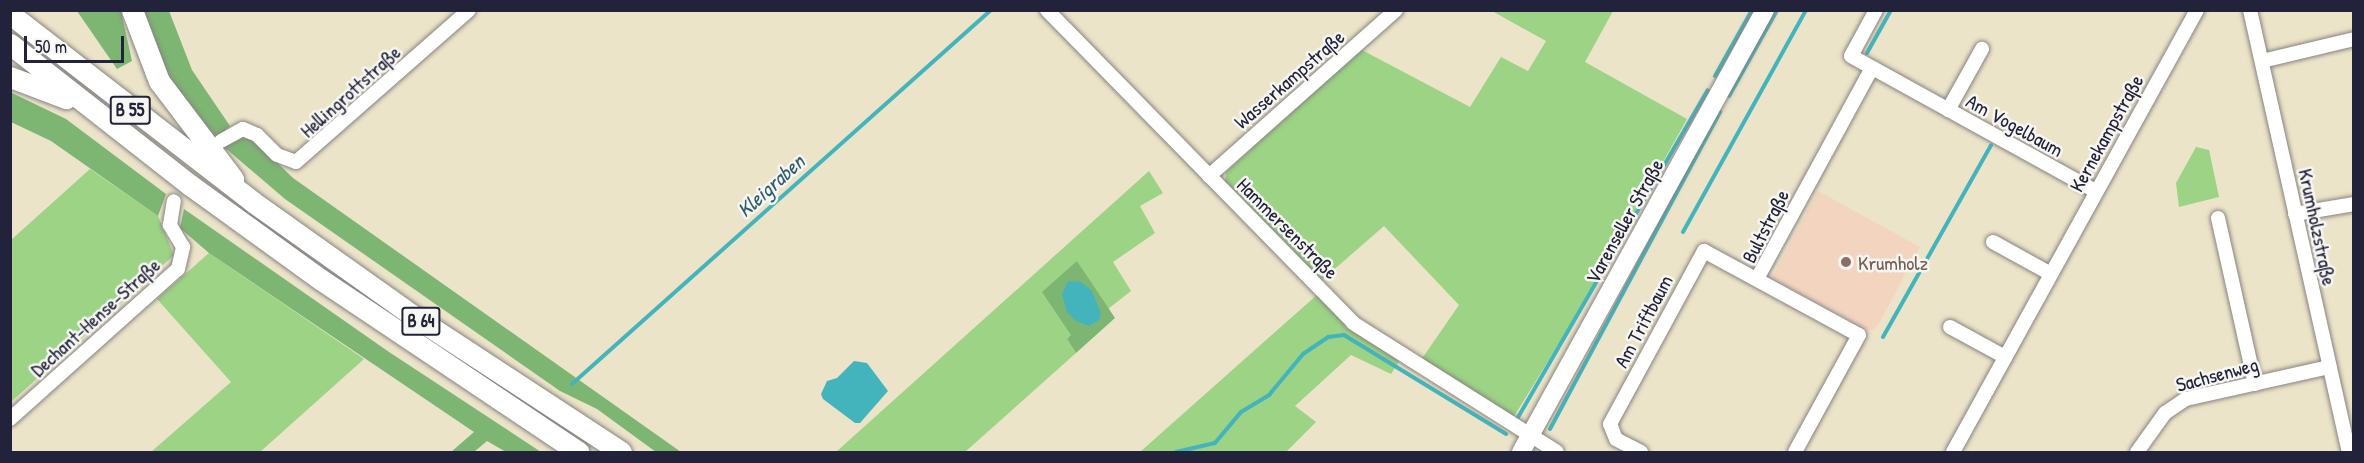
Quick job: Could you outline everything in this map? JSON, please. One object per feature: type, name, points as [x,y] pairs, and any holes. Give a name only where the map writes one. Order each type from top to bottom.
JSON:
[{"type":"highway","name":"B 64","points":[[132,10],[159,81],[253,202],[415,317],[621,453]]},
{"type":"highway","name":"B 55","points":[[10,14],[253,202]]},
{"type":"highway","name":"B 55","points":[[10,44],[87,106]]},
{"type":"highway","name":"B 64","points":[[10,77],[87,106],[320,279],[578,453]]},
{"type":"main road","name":"Varenseller Straße","points":[[1526,445],[1765,10]]},
{"type":"street","name":"Hellingrottstraße","points":[[221,141],[243,129],[257,135],[277,155],[296,162],[469,10]]},
{"type":"street","name":"Hammersenstraße","points":[[1047,10],[1353,323],[1526,445],[1557,453]]},
{"type":"street","name":"Wasserkampstraße","points":[[1209,176],[1396,10]]},
{"type":"street","name":"Am Vogelbaum","points":[[1876,10],[1851,56],[2096,191]]},
{"type":"street","name":"Kernekampstraße","points":[[1953,453],[2197,10]]},
{"type":"street","name":"Krumholzstraße","points":[[2250,10],[2349,453]]},
{"type":"street","points":[[2262,61],[2354,39]]},
{"type":"street","name":"Am Vogelbaum","points":[[1948,110],[1982,49]]},
{"type":"street","name":"Bultstraße","points":[[1794,453],[1860,335],[1758,277],[1872,68]]},
{"type":"street","name":"Dechant-Hense-Straße","points":[[10,419],[178,269],[183,247],[170,225],[174,201]]},
{"type":"street","points":[[2295,214],[2354,204]]},
{"type":"street","points":[[2218,218],[2255,384]]},
{"type":"street","points":[[1993,242],[2050,274]]},
{"type":"street","name":"Am Triftbaum","points":[[1641,453],[1616,439],[1610,424],[1704,251],[1758,277]]},
{"type":"street","points":[[1950,327],[2005,357]]},
{"type":"street","name":"Sachsenweg","points":[[2137,453],[2175,405],[2329,367]]},
{"type":"shaded area","name":"Krumholz","points":[[1818,191],[1920,247],[1877,327],[1870,331],[1772,278]]},
{"type":"green space","points":[[77,11],[121,11],[132,61],[117,69]]},
{"type":"green space","points":[[141,11],[169,11],[192,70],[230,126],[216,139],[167,75]]},
{"type":"green space","points":[[1492,11],[1613,11],[1585,62],[1687,119],[1587,298],[1513,418],[1421,360],[1459,305],[1384,226],[1322,280],[1225,181],[1226,172],[1360,49],[1470,107],[1501,57],[1528,71],[1546,41]]},
{"type":"green space","points":[[10,92],[66,119],[166,194],[158,216],[51,141],[11,122]]},
{"type":"green space","points":[[242,138],[254,140],[293,178],[681,452],[656,452],[597,409],[560,391],[285,199],[224,147]]},
{"type":"green space","points":[[2196,147],[2209,150],[2219,197],[2179,207],[2176,183]]},
{"type":"green space","points":[[90,169],[158,216],[174,255],[12,401],[11,240]]},
{"type":"green space","points":[[1149,171],[1163,193],[1140,206],[1155,233],[1113,262],[1131,291],[1108,309],[1077,261],[1072,335],[1067,339],[1076,353],[965,452],[836,452]]},
{"type":"green space","points":[[184,209],[389,352],[541,452],[506,452],[487,441],[474,452],[451,452],[474,432],[209,253],[180,228]]},
{"type":"green space","points":[[209,253],[364,359],[260,452],[151,452],[231,382],[157,299]]},
{"type":"green space","points":[[1077,261],[1115,318],[1076,353],[1067,339],[1071,335],[1042,292]]},
{"type":"green space","points":[[1318,294],[1400,360],[1391,374],[1351,355],[1295,406],[1316,422],[1286,452],[1140,452]]},
{"type":"water","points":[[1068,281],[1081,282],[1092,291],[1101,313],[1099,320],[1089,326],[1076,321],[1067,312],[1062,294]]},
{"type":"water","points":[[854,361],[867,363],[888,391],[860,423],[855,423],[823,399],[821,394],[827,381],[837,378]]},
{"type":"waterway","name":"Kleigraben","points":[[572,384],[991,10]]},
{"type":"waterway","points":[[1715,76],[1752,10]]},
{"type":"waterway","points":[[1729,96],[1777,10]]},
{"type":"waterway","points":[[1683,232],[1806,10]]},
{"type":"waterway","points":[[1867,53],[1891,10]]},
{"type":"waterway","points":[[1517,419],[1708,90]]},
{"type":"waterway","points":[[1550,429],[1720,112]]},
{"type":"waterway","points":[[1883,337],[1991,145]]},
{"type":"waterway","points":[[1176,452],[1215,443],[1241,412],[1269,395],[1303,354],[1328,337],[1344,335],[1506,434]]},
{"type":"place","name":"Krumholz","points":[[1846,262]]}]
